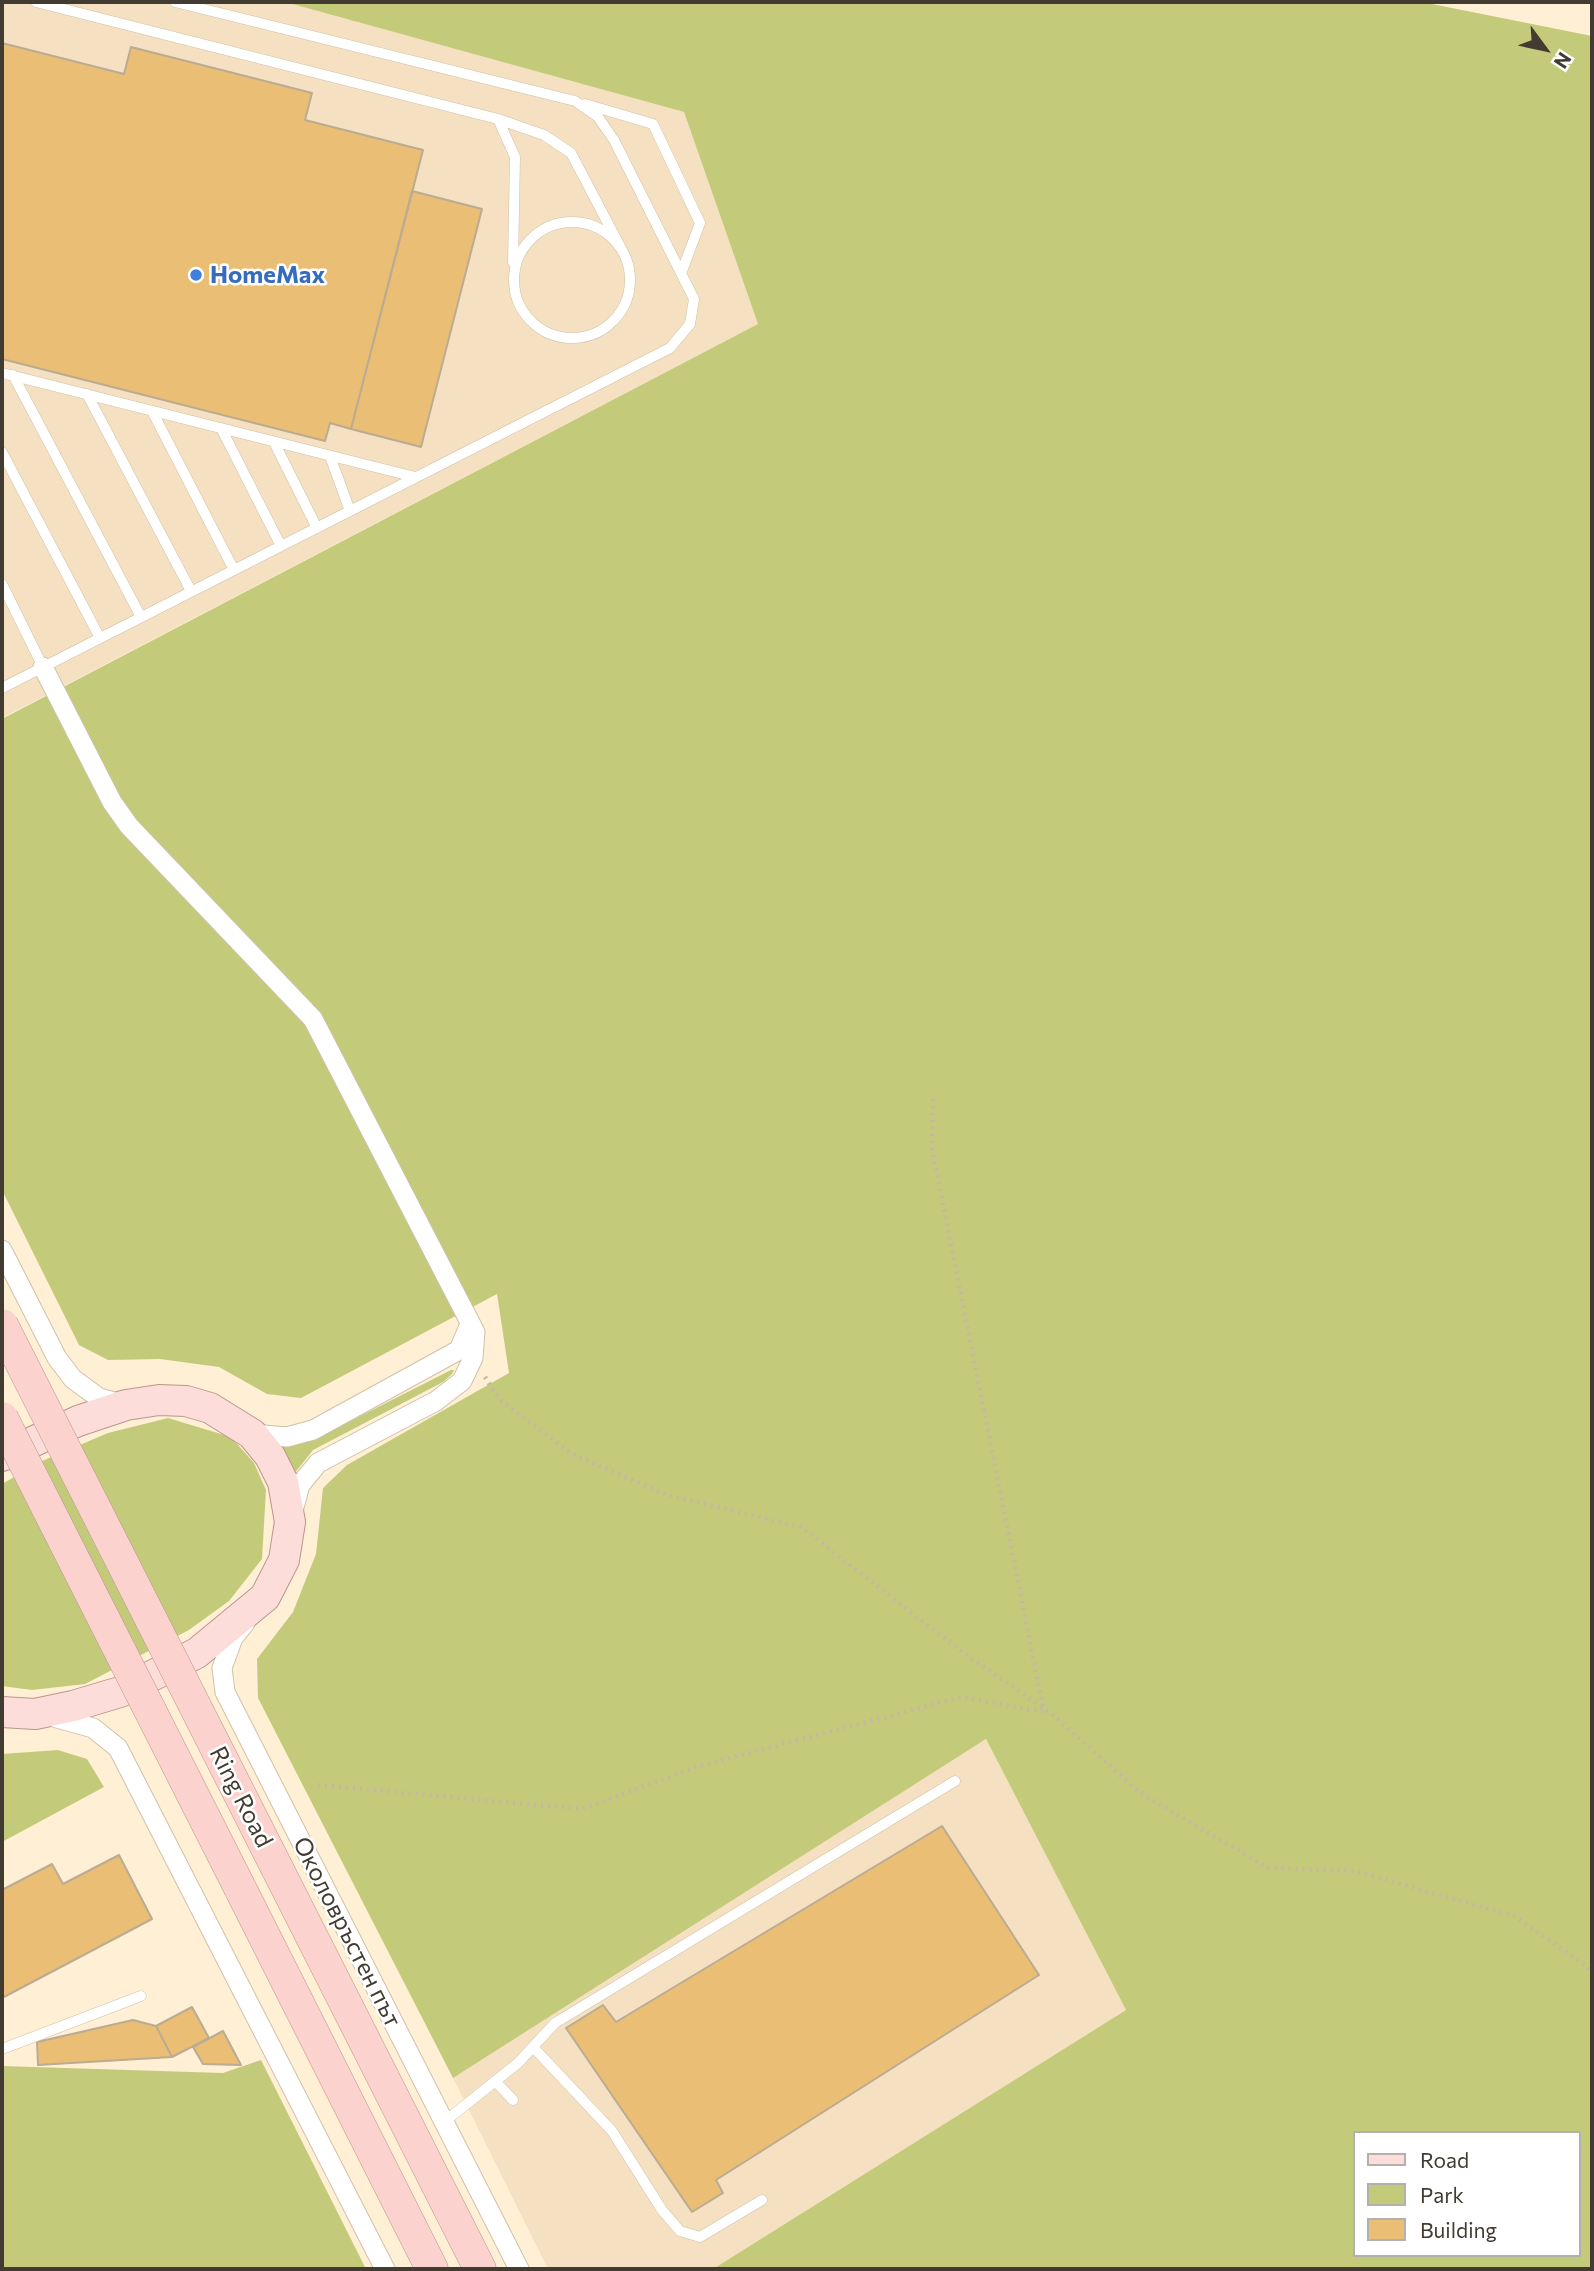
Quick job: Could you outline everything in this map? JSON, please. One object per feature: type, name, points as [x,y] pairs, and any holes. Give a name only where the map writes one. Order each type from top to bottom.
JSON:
[{"type":"highway","name":"Ring Road","points":[[2,1325],[480,2269]]},
{"type":"highway","name":"Ring Road","points":[[2,1418],[432,2269]]},
{"type":"main road","points":[[2,1456],[65,1426],[126,1405],[159,1400],[186,1401],[211,1408],[252,1434],[270,1456],[283,1482],[290,1522],[284,1560],[265,1597],[229,1628],[173,1666],[120,1692],[35,1714],[2,1712]]},
{"type":"street","points":[[43,667],[112,802],[129,826],[313,1019],[475,1332],[473,1358],[463,1381],[436,1401],[318,1463],[300,1485],[290,1522]]},
{"type":"street","points":[[2,1250],[57,1358],[73,1380],[99,1398],[126,1405]]},
{"type":"street","points":[[252,1434],[287,1437],[313,1430],[459,1350],[471,1320]]},
{"type":"street","name":"Околовръстен път","points":[[265,1597],[233,1638],[222,1668],[225,1692],[519,2269]]},
{"type":"street","points":[[35,1714],[72,1720],[93,1728],[118,1748],[385,2269]]},
{"type":"lane","points":[[36,2],[498,119],[544,135],[571,153],[623,252],[630,271],[630,288],[624,307],[610,325],[593,335],[561,338],[537,328],[523,313],[513,283],[515,157],[498,119]]},
{"type":"lane","points":[[175,2],[575,101],[653,124],[700,223],[682,271]]},
{"type":"lane","points":[[2,687],[670,348],[690,324],[694,299],[614,140],[598,117],[575,101]]},
{"type":"lane","points":[[513,283],[520,251],[543,229],[562,222],[581,222],[600,229],[623,252]]},
{"type":"lane","points":[[2,373],[415,478]]},
{"type":"lane","points":[[13,375],[141,617]]},
{"type":"lane","points":[[87,394],[191,592]]},
{"type":"lane","points":[[152,411],[234,570]]},
{"type":"lane","points":[[221,428],[281,546]]},
{"type":"lane","points":[[274,442],[317,528]]},
{"type":"lane","points":[[2,452],[100,638]]},
{"type":"lane","points":[[330,456],[350,511]]},
{"type":"lane","points":[[2,584],[43,667]]},
{"type":"lane","points":[[444,2122],[495,2081],[555,2023],[955,1781]]},
{"type":"lane","points":[[2,2049],[141,1996]]},
{"type":"lane","points":[[533,2047],[612,2131],[662,2210],[680,2231],[700,2237],[762,2200]]},
{"type":"lane","points":[[495,2081],[513,2100]]},
{"type":"path","points":[[933,1099],[932,1149],[1043,1708]]},
{"type":"path","points":[[473,1358],[499,1399],[572,1454],[667,1495],[801,1527],[965,1654],[1052,1714],[1139,1792],[1268,1868],[1355,1871],[1514,1916],[1588,1967],[1592,1975]]},
{"type":"path","points":[[318,1785],[582,1809],[699,1766],[962,1698],[1052,1714]]},
{"type":"shaded area","points":[[2,2],[285,2],[684,112],[758,324],[2,718]]},
{"type":"shaded area","points":[[986,1739],[1126,2010],[713,2269],[548,2269],[453,2078]]},
{"type":"green space","points":[[285,2],[1422,2],[1592,36],[1592,2269],[713,2269],[1126,2010],[986,1739],[453,2078],[258,1698],[257,1659],[293,1612],[316,1554],[323,1488],[347,1465],[509,1373],[497,1294],[301,1398],[267,1394],[219,1367],[160,1359],[108,1360],[79,1345],[2,1190],[2,719],[758,324],[684,112]]},
{"type":"green space","points":[[454,1370],[452,1374],[443,1382],[313,1450],[290,1479],[273,1444],[317,1438]]},
{"type":"green space","points":[[168,1418],[231,1437],[254,1463],[266,1490],[262,1559],[229,1601],[189,1630],[85,1684],[32,1690],[2,1686],[2,1484],[42,1461],[108,1433]]},
{"type":"green space","points":[[58,1750],[87,1759],[104,1787],[2,1842],[2,1754]]},
{"type":"green space","points":[[261,2060],[366,2269],[2,2269],[2,2066],[223,2073]]},
{"type":"building","name":"HomeMax","points":[[2,43],[124,74],[131,47],[312,93],[305,120],[423,150],[351,429],[330,423],[325,441],[2,359]]},
{"type":"building","points":[[412,191],[482,209],[421,447],[351,429]]},
{"type":"building","points":[[942,1826],[1039,1975],[716,2180],[723,2193],[692,2212],[566,2028],[603,2005],[616,2022]]},
{"type":"building","points":[[119,1855],[152,1919],[2,1998],[2,1890],[52,1864],[63,1884]]},
{"type":"building","points":[[192,2007],[209,2038],[172,2057],[156,2026]]},
{"type":"building","points":[[133,2020],[156,2026],[172,2057],[38,2065],[37,2042]]},
{"type":"building","points":[[223,2031],[241,2065],[203,2064],[193,2047]]},
{"type":"place","name":"HomeMax","points":[[196,275]]}]
